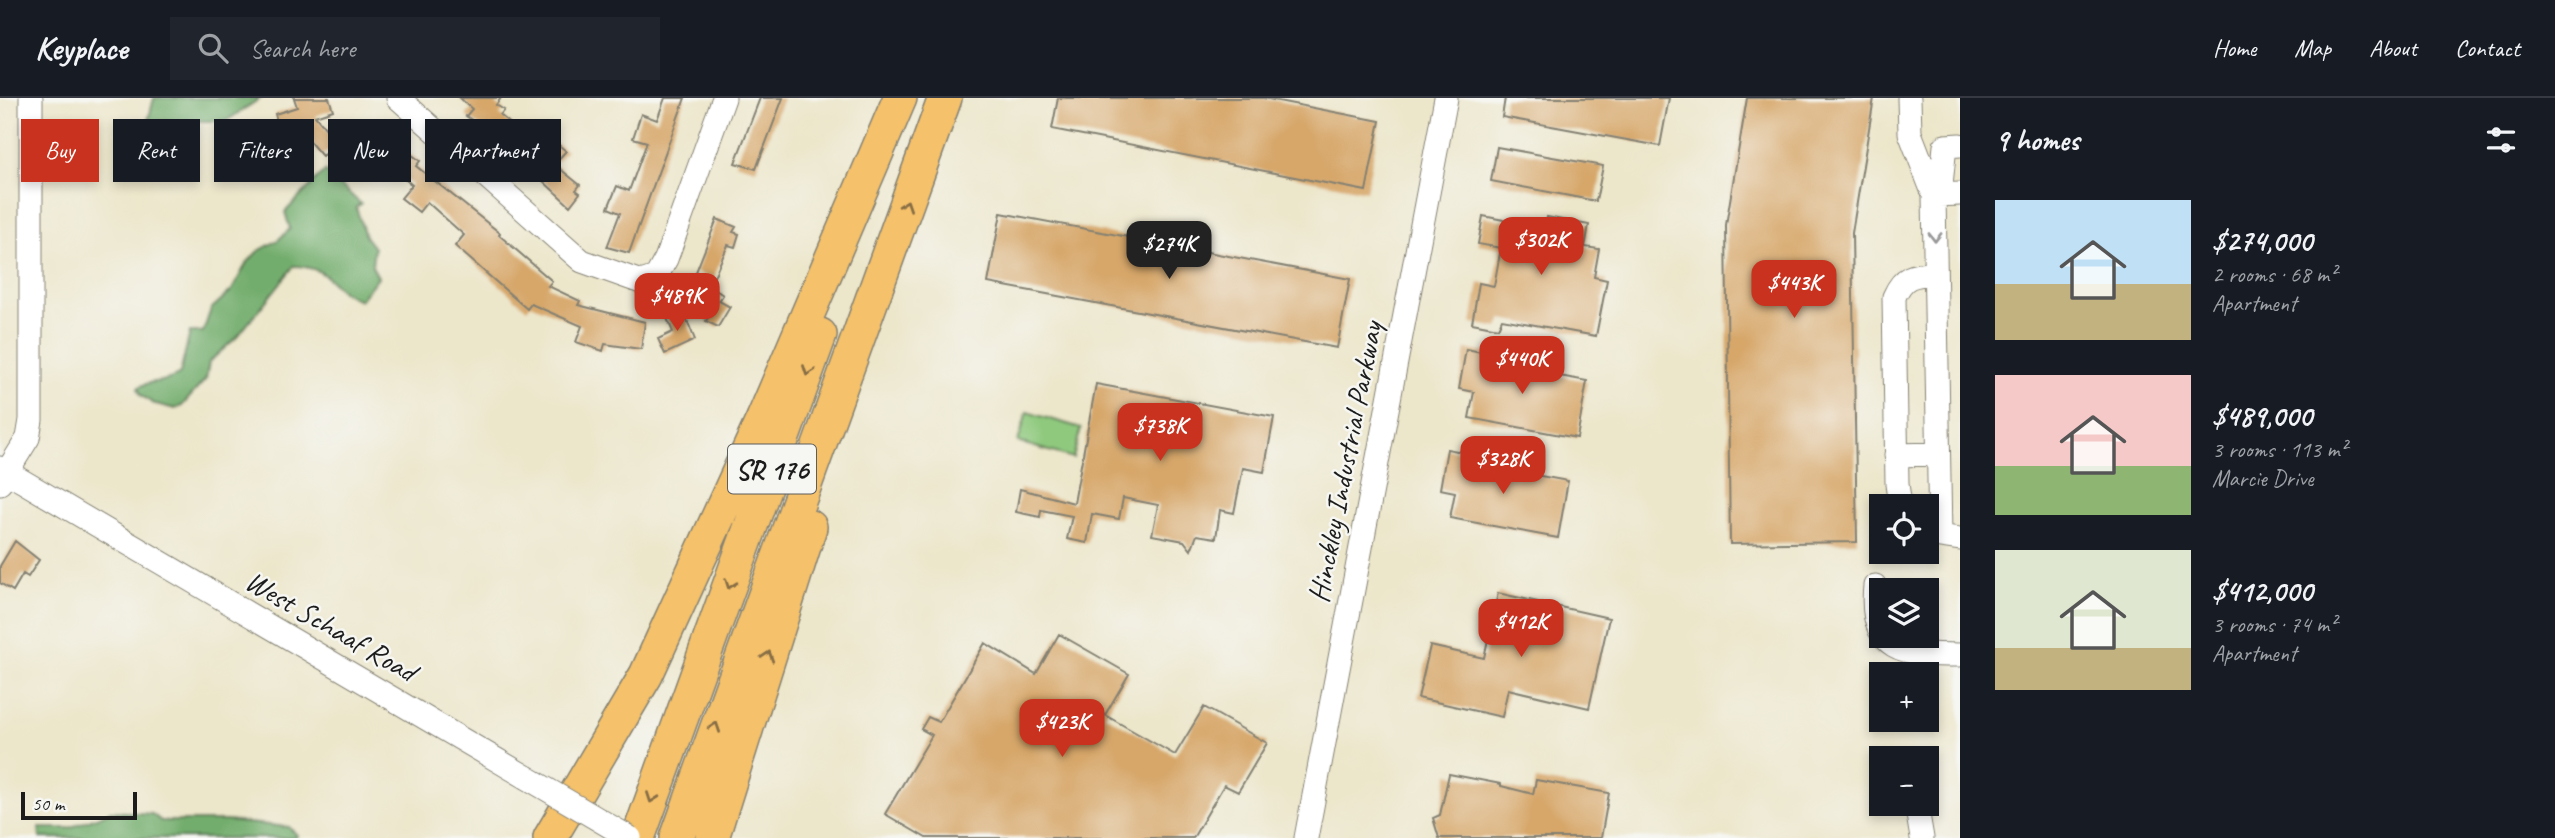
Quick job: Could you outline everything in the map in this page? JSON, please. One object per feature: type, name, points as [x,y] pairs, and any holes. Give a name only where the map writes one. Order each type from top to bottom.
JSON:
[{"type":"highway","points":[[550,838],[634,698],[763,419],[901,98]]},
{"type":"highway","name":"SR 176","points":[[638,838],[872,195],[901,98]]},
{"type":"highway","name":"SR 176","points":[[677,838],[754,617],[884,270],[945,98]]},
{"type":"highway","points":[[712,838],[863,362],[884,270]]},
{"type":"highway","points":[[528,838],[577,773],[679,602]]},
{"type":"street","points":[[2,475],[28,438],[31,421],[31,98]]},
{"type":"street","points":[[398,98],[582,261],[641,282],[656,277],[666,259],[724,98]]},
{"type":"street","name":"Hinckley Industrial Parkway","points":[[1306,838],[1446,98]]},
{"type":"street","points":[[1909,98],[1910,133],[1945,194]]},
{"type":"street","points":[[1935,494],[1938,454],[1935,274],[1945,194],[1945,146],[1960,145]]},
{"type":"street","points":[[1899,494],[1894,297],[1905,278],[1916,274],[1935,274]]},
{"type":"street","points":[[1896,455],[1938,454]]},
{"type":"street","name":"West Schaaf Road","points":[[2,475],[630,838]]},
{"type":"street","points":[[1939,534],[1960,539]]},
{"type":"street","points":[[1897,648],[1926,655],[1960,655]]},
{"type":"street","points":[[1918,816],[1922,838]]},
{"type":"green space","points":[[154,98],[261,98],[229,119],[149,119]]},
{"type":"green space","points":[[325,171],[328,174],[328,182],[337,182],[361,204],[356,207],[365,236],[374,248],[372,266],[378,277],[360,300],[341,290],[316,270],[294,266],[238,336],[209,362],[206,379],[182,406],[175,409],[152,403],[141,395],[138,388],[142,385],[168,380],[180,374],[190,332],[203,332],[211,309],[232,290],[246,264],[257,252],[278,240],[290,229],[285,212]]},
{"type":"green space","points":[[1027,412],[1081,428],[1073,458],[1018,442]]},
{"type":"green space","points":[[111,811],[152,814],[161,821],[227,821],[289,827],[297,835],[296,838],[40,838],[39,828],[69,828]]},
{"type":"building","points":[[294,98],[329,98],[333,110],[315,116],[328,131],[328,151],[322,156],[314,147],[314,119],[276,119],[275,114],[297,107]]},
{"type":"building","points":[[460,98],[501,98],[496,105],[504,110],[500,115],[505,119],[470,119],[466,116],[472,109]]},
{"type":"building","points":[[665,98],[685,98],[629,253],[607,247],[620,213],[608,208],[617,186],[629,191],[647,142],[633,138],[641,114],[657,120]]},
{"type":"building","points":[[760,98],[783,98],[756,169],[735,163]]},
{"type":"building","points":[[1058,98],[1263,98],[1380,121],[1366,191],[1052,129]]},
{"type":"building","points":[[1505,98],[1669,98],[1660,146],[1502,117]]},
{"type":"building","points":[[1747,98],[1874,98],[1852,233],[1857,542],[1730,544],[1726,225]]},
{"type":"building","points":[[1497,147],[1603,166],[1596,201],[1491,181]]},
{"type":"building","points":[[411,154],[420,161],[416,166],[425,173],[425,182],[436,182],[500,233],[499,235],[552,281],[548,286],[580,301],[578,305],[645,322],[641,349],[605,344],[603,351],[576,342],[582,326],[531,304],[527,309],[455,246],[464,235],[427,202],[419,212],[401,198],[412,185],[408,182],[411,182]]},
{"type":"building","points":[[561,170],[580,185],[576,190],[580,193],[570,206],[544,182],[561,182]]},
{"type":"building","points":[[1001,213],[1350,279],[1337,348],[988,283]]},
{"type":"building","points":[[1483,216],[1545,228],[1547,217],[1589,225],[1585,247],[1599,249],[1594,277],[1607,280],[1596,336],[1502,319],[1498,328],[1472,323],[1479,283],[1494,286],[1501,248],[1478,244]]},
{"type":"building","points":[[717,219],[736,227],[733,232],[739,234],[735,247],[728,245],[713,279],[696,272]]},
{"type":"building","points":[[703,281],[723,295],[719,301],[730,307],[718,327],[706,321],[713,309],[693,295]]},
{"type":"building","points":[[683,310],[695,340],[665,354],[658,339],[673,332],[666,316]]},
{"type":"building","points":[[1466,349],[1492,354],[1494,364],[1587,381],[1577,438],[1469,418],[1474,392],[1459,389]]},
{"type":"building","points":[[1096,384],[1274,417],[1264,472],[1243,468],[1234,513],[1220,510],[1216,538],[1197,535],[1191,550],[1184,541],[1152,535],[1158,505],[1123,498],[1119,519],[1092,514],[1087,543],[1067,539],[1072,516],[1041,510],[1040,517],[1016,512],[1020,489],[1074,503]]},
{"type":"building","points":[[1447,449],[1473,454],[1475,464],[1568,481],[1558,538],[1450,518],[1455,492],[1440,489]]},
{"type":"building","points":[[15,541],[39,560],[28,577],[23,574],[13,591],[0,583],[0,566]]},
{"type":"building","points":[[1498,593],[1609,618],[1589,708],[1508,689],[1502,717],[1418,698],[1430,646],[1484,658]]},
{"type":"building","points":[[1059,634],[1129,674],[1105,715],[1175,755],[1204,707],[1267,743],[1238,792],[1224,785],[1193,838],[926,838],[885,814],[932,735],[921,729],[928,717],[939,722],[985,643],[1036,674]]},
{"type":"building","points":[[1449,774],[1501,784],[1533,794],[1536,780],[1609,793],[1601,838],[1439,838],[1433,818],[1440,815]]}]
